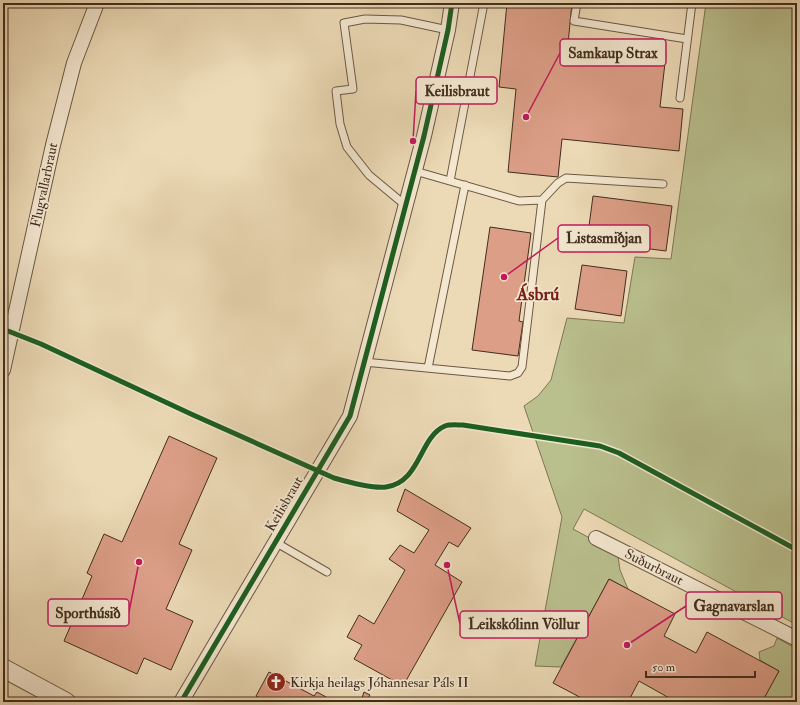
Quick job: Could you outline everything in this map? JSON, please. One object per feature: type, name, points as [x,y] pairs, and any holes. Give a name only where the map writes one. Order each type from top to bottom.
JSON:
[{"type":"street","name":"Flugvallarbraut","points":[[3,370],[55,138],[74,63],[96,3]]},
{"type":"street","name":"Keilisbraut","points":[[181,702],[350,416],[424,136],[448,30],[452,3]]},
{"type":"street","name":"Suðurbraut","points":[[596,538],[797,639]]},
{"type":"street","points":[[3,668],[66,702]]},
{"type":"lane","points":[[450,181],[484,3]]},
{"type":"lane","points":[[577,3],[574,21],[687,39]]},
{"type":"lane","points":[[680,98],[692,3]]},
{"type":"lane","points":[[405,205],[369,175],[347,147],[340,124],[336,91],[353,89],[344,23],[365,19],[401,20],[448,30]]},
{"type":"lane","points":[[414,171],[519,201],[542,200]]},
{"type":"lane","points":[[364,362],[510,376],[518,373],[522,367],[542,200],[558,183],[566,178],[663,184]]},
{"type":"lane","points":[[428,368],[466,185]]},
{"type":"lane","points":[[276,542],[327,572]]},
{"type":"green space","points":[[706,3],[797,3],[797,625],[584,509],[573,529],[614,551],[618,556],[620,570],[628,589],[609,579],[561,667],[535,666],[562,517],[524,406],[538,396],[551,380],[567,318],[624,323],[635,257],[671,259]]},
{"type":"green space","points":[[777,638],[797,649],[797,702],[762,702],[779,671],[760,660],[759,652],[774,646]]},
{"type":"building","points":[[507,3],[572,3],[568,44],[666,54],[660,107],[683,109],[679,151],[562,139],[558,177],[508,172],[516,89],[499,87]]},
{"type":"building","points":[[593,196],[672,206],[666,251],[587,241]]},
{"type":"building","points":[[490,227],[531,233],[519,321],[523,322],[518,356],[472,350]]},
{"type":"building","points":[[582,265],[627,271],[621,316],[575,309]]},
{"type":"building","points":[[169,436],[217,458],[179,544],[192,550],[166,609],[193,621],[171,670],[144,658],[137,674],[64,641],[92,576],[87,573],[104,534],[122,542]]},
{"type":"building","points":[[405,489],[471,528],[458,547],[449,542],[435,565],[462,582],[403,686],[354,659],[362,645],[347,637],[359,615],[374,624],[405,570],[389,559],[400,545],[414,553],[429,530],[397,511]]},
{"type":"building","points":[[609,579],[675,614],[664,636],[696,653],[707,632],[779,671],[762,702],[669,702],[671,699],[639,681],[628,702],[589,702],[553,683]]},
{"type":"building","name":"Kirkja heilags Jóhannesar Páls II","points":[[269,672],[314,696],[317,692],[335,702],[267,702],[256,696]]},
{"type":"building","points":[[364,692],[370,695],[367,700],[362,698]]},
{"type":"cycle path","points":[[181,702],[350,416],[424,136],[448,30],[452,3]]},
{"type":"cycle path","points":[[3,329],[41,344],[191,414],[340,480],[374,487],[386,487],[398,483],[406,477],[413,468],[430,439],[436,432],[445,426],[463,425],[600,446],[619,453],[797,550]]},
{"type":"place","name":"Samkaup Strax","points":[[526,117]]},
{"type":"place","name":"Keilisbraut","points":[[413,141]]},
{"type":"place","name":"Listasmiðjan","points":[[504,277]]},
{"type":"place","name":"Sporthúsið","points":[[139,562]]},
{"type":"place","name":"Leikskólinn Völlur","points":[[447,565]]},
{"type":"place","name":"Gagnavarslan","points":[[627,645]]},
{"type":"place","name":"Kirkja heilags Jóhannesar Páls II","points":[[276,682]]},
{"type":"district","name":"Ásbrú","points":[[538,294]]}]
